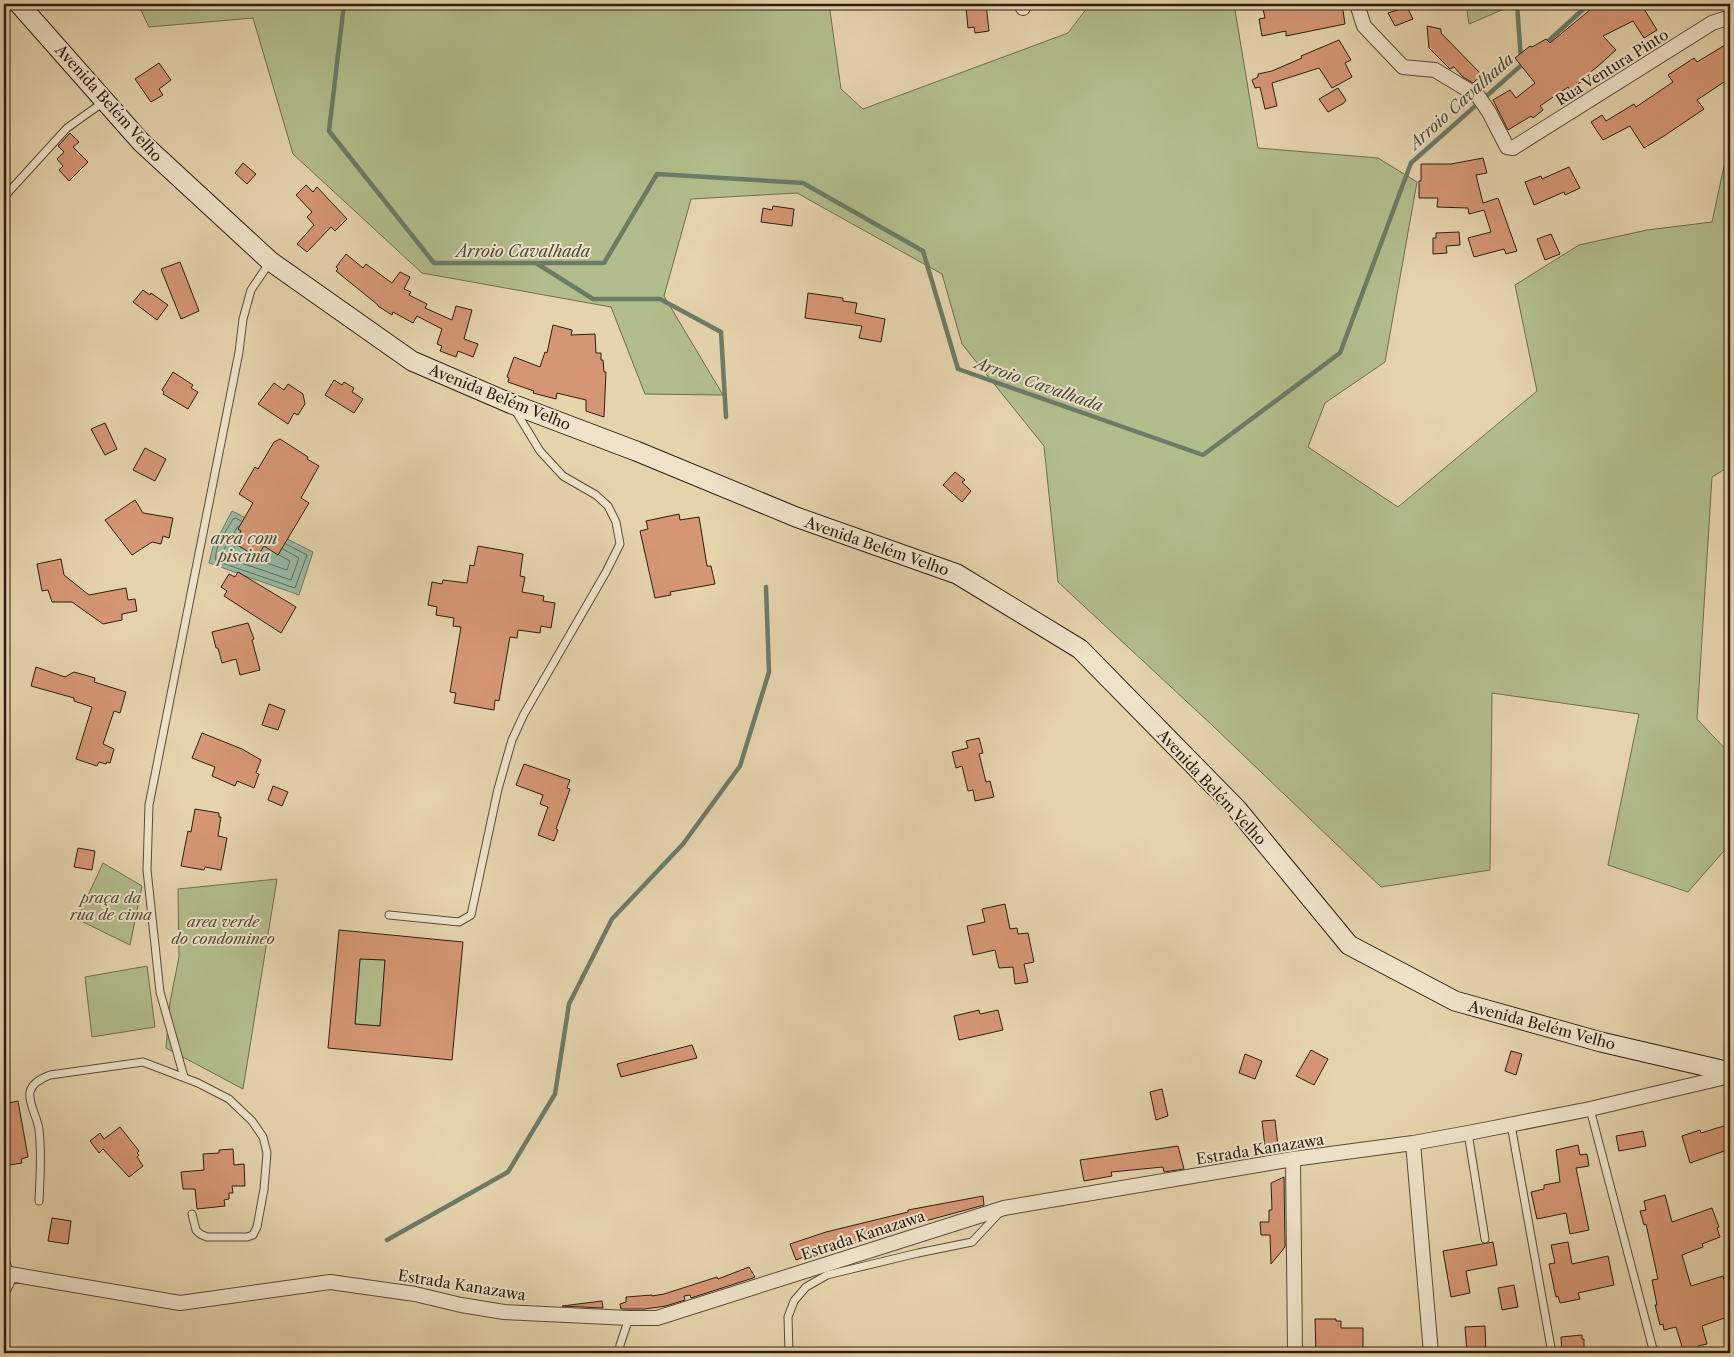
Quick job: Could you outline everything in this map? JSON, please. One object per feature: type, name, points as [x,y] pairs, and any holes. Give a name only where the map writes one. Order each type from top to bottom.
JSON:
[{"type":"main road","name":"Avenida Belém Velho","points":[[19,4],[140,142],[270,261],[412,361],[512,404],[796,517],[957,574],[1080,649],[1236,809],[1349,945],[1455,1001],[1601,1042],[1730,1074]]},
{"type":"street","name":"Rua Ventura Pinto","points":[[1357,4],[1364,26],[1404,67],[1435,70],[1478,96],[1489,112],[1507,147],[1513,148],[1712,23],[1724,19],[1730,20]]},
{"type":"street","name":"Estrada Kanazawa","points":[[6,1279],[180,1303],[330,1282],[415,1294],[461,1305],[504,1312],[657,1318],[1004,1208],[1293,1159],[1413,1143],[1468,1133],[1590,1109],[1730,1074]]},
{"type":"street","points":[[1413,1143],[1430,1353]]},
{"type":"street","points":[[1293,1159],[1295,1353]]},
{"type":"lane","points":[[4,197],[68,128],[105,101]]},
{"type":"lane","points":[[184,1077],[160,992],[147,870],[148,805],[237,362],[243,319],[251,290],[270,261]]},
{"type":"lane","points":[[389,915],[459,922],[471,915],[498,789],[512,740],[524,714],[606,572],[620,544],[616,522],[608,506],[596,495],[563,476],[540,451],[512,404]]},
{"type":"lane","points":[[39,1201],[41,1149],[39,1128],[30,1094],[32,1087],[41,1078],[50,1075],[143,1062],[184,1077],[221,1095],[252,1121],[263,1137],[267,1153],[264,1190],[257,1227],[253,1235],[247,1237],[208,1237],[196,1230],[192,1214]]},
{"type":"lane","points":[[1590,1109],[1654,1353]]},
{"type":"lane","points":[[1511,1125],[1552,1353]]},
{"type":"lane","points":[[1468,1133],[1485,1239]]},
{"type":"lane","points":[[789,1353],[788,1317],[794,1300],[806,1287],[828,1275],[972,1242],[1004,1208]]},
{"type":"lane","points":[[4,1256],[6,1279]]},
{"type":"lane","points":[[619,1353],[629,1318]]},
{"type":"green space","points":[[138,4],[829,4],[841,89],[863,109],[1068,33],[1090,4],[1234,4],[1258,148],[1378,158],[1417,182],[1385,362],[1325,403],[1308,447],[1398,507],[1537,391],[1515,285],[1579,245],[1647,230],[1712,222],[1728,148],[1730,148],[1730,466],[1712,477],[1697,719],[1730,754],[1730,844],[1688,892],[1608,865],[1639,714],[1492,693],[1490,870],[1381,887],[1213,726],[1058,582],[1044,446],[962,344],[942,274],[797,193],[691,199],[664,296],[723,395],[645,394],[611,307],[422,273],[293,154],[253,18],[149,27]]},
{"type":"green space","points":[[1466,4],[1516,4],[1469,24]]},
{"type":"green space","name":"praça da rua de cima","points":[[103,863],[142,886],[130,945],[77,919]]},
{"type":"green space","name":"area verde do condomineo","points":[[277,879],[243,1089],[166,1048],[170,1002],[179,957],[178,889]]},
{"type":"green space","points":[[360,959],[385,960],[380,1026],[355,1024]]},
{"type":"green space","points":[[147,966],[155,1027],[92,1037],[85,977]]},
{"type":"water","name":"area com piscina","points":[[232,511],[313,552],[299,595],[209,563],[213,547]]},
{"type":"building","points":[[968,4],[986,4],[989,31],[975,33],[974,27],[968,28],[966,8],[969,8]]},
{"type":"building","points":[[1262,4],[1278,4],[1279,9],[1302,4],[1342,4],[1345,24],[1286,36],[1286,31],[1262,36],[1259,19],[1265,18]]},
{"type":"building","points":[[1597,4],[1641,4],[1657,30],[1644,38],[1633,21],[1603,36],[1616,50],[1570,90],[1568,87],[1540,106],[1543,110],[1533,118],[1531,116],[1508,130],[1493,100],[1510,90],[1516,98],[1535,83],[1515,58],[1530,46],[1532,47],[1546,39],[1550,43]]},
{"type":"building","points":[[1407,7],[1413,19],[1395,26],[1388,13]]},
{"type":"building","points":[[1427,26],[1441,29],[1441,33],[1482,75],[1473,83],[1463,77],[1454,67],[1450,69],[1429,48]]},
{"type":"building","points":[[1339,40],[1351,60],[1345,63],[1352,77],[1332,88],[1319,68],[1272,83],[1277,106],[1265,109],[1260,87],[1255,88],[1252,80],[1258,77],[1258,74],[1272,71]]},
{"type":"building","points":[[1730,42],[1730,78],[1697,100],[1704,109],[1644,148],[1630,126],[1603,140],[1591,122],[1602,115],[1606,121],[1634,104],[1636,107],[1673,82],[1668,75],[1694,58],[1697,62]]},
{"type":"building","points":[[159,63],[171,80],[159,89],[163,95],[151,102],[135,79]]},
{"type":"building","points":[[1338,88],[1346,100],[1328,112],[1319,99]]},
{"type":"building","points":[[70,133],[79,142],[73,147],[88,162],[69,181],[59,170],[63,166],[57,159],[64,152],[58,146]]},
{"type":"building","points":[[1483,158],[1487,173],[1476,175],[1483,203],[1498,198],[1517,251],[1506,254],[1504,249],[1474,257],[1468,238],[1491,232],[1484,210],[1469,214],[1468,208],[1437,207],[1438,198],[1419,198],[1419,181],[1421,181],[1421,164],[1451,164]]},
{"type":"building","points":[[243,163],[256,174],[247,184],[235,173]]},
{"type":"building","points":[[1569,167],[1580,188],[1565,195],[1564,192],[1534,205],[1525,182],[1541,176],[1542,179]]},
{"type":"building","points":[[306,185],[313,192],[317,187],[347,219],[335,231],[331,227],[307,252],[297,244],[314,225],[307,217],[312,212],[296,195]]},
{"type":"building","points":[[773,206],[794,209],[792,226],[761,222],[763,208],[772,210]]},
{"type":"building","points":[[1459,232],[1460,245],[1446,246],[1447,253],[1433,254],[1433,238],[1436,238],[1436,233]]},
{"type":"building","points":[[1551,234],[1560,254],[1545,260],[1537,239]]},
{"type":"building","points":[[346,254],[363,268],[366,264],[392,283],[400,272],[410,277],[404,289],[411,292],[409,295],[427,304],[425,308],[452,320],[456,306],[472,310],[464,339],[478,344],[473,357],[458,351],[456,357],[440,351],[442,346],[437,344],[442,329],[417,316],[413,323],[393,312],[392,315],[378,306],[336,271],[338,269],[336,267]]},
{"type":"building","points":[[180,262],[199,311],[181,319],[161,269]]},
{"type":"building","points":[[143,290],[150,295],[151,293],[168,305],[157,320],[133,302]]},
{"type":"building","points":[[808,293],[843,298],[843,301],[857,303],[855,313],[885,319],[881,342],[859,338],[862,326],[805,318]]},
{"type":"building","points":[[553,325],[572,330],[571,335],[595,334],[596,353],[601,353],[604,372],[606,372],[604,417],[586,411],[586,400],[557,393],[556,399],[533,393],[534,391],[508,382],[509,378],[507,377],[514,357],[540,367],[545,352],[547,353]]},
{"type":"building","points":[[173,372],[193,385],[191,388],[198,392],[188,409],[163,394],[162,390]]},
{"type":"building","points":[[334,380],[342,385],[344,382],[354,388],[352,392],[363,399],[354,413],[325,395]]},
{"type":"building","points":[[274,383],[284,390],[288,384],[303,394],[305,404],[298,415],[294,413],[288,424],[258,404]]},
{"type":"building","points":[[105,423],[117,449],[105,455],[91,429]]},
{"type":"building","points":[[280,439],[319,466],[301,498],[309,503],[278,555],[264,546],[257,557],[234,543],[241,531],[238,529],[253,503],[239,494],[255,467],[258,469],[274,442]]},
{"type":"building","points":[[145,448],[166,459],[155,481],[133,470]]},
{"type":"building","points":[[955,472],[965,480],[962,482],[971,491],[962,502],[943,485]]},
{"type":"building","points":[[135,500],[143,513],[173,518],[169,538],[163,536],[161,544],[152,542],[132,555],[105,520]]},
{"type":"building","points":[[679,514],[680,520],[699,517],[707,566],[711,566],[715,584],[670,592],[671,595],[655,598],[640,531],[648,529],[646,521]]},
{"type":"building","points":[[478,546],[523,554],[520,576],[525,577],[522,592],[544,596],[543,601],[555,603],[551,628],[541,626],[540,633],[518,630],[517,638],[510,637],[499,701],[495,700],[494,710],[454,703],[456,693],[450,692],[461,627],[453,626],[454,618],[436,615],[437,607],[428,605],[432,582],[442,584],[443,580],[467,583],[470,565],[474,566]]},
{"type":"building","points":[[61,559],[64,575],[89,595],[126,588],[128,600],[135,599],[137,611],[122,614],[122,620],[103,624],[72,602],[52,602],[48,590],[42,591],[37,564]]},
{"type":"building","points":[[238,572],[296,607],[281,633],[224,596],[227,591],[221,587],[229,574],[235,577]]},
{"type":"building","points":[[248,623],[254,639],[252,640],[260,670],[240,675],[236,659],[222,663],[212,632]]},
{"type":"building","points":[[36,667],[65,677],[74,672],[95,678],[94,682],[126,692],[120,713],[114,711],[103,744],[114,749],[110,763],[99,762],[97,766],[76,759],[92,707],[74,701],[74,698],[31,686]]},
{"type":"building","points":[[269,704],[285,710],[278,730],[262,725]]},
{"type":"building","points":[[202,733],[242,749],[261,760],[256,773],[259,774],[254,788],[237,781],[235,786],[212,776],[215,767],[192,758]]},
{"type":"building","points":[[979,738],[983,753],[979,754],[986,782],[990,781],[994,797],[975,801],[973,790],[968,791],[962,766],[956,768],[952,752],[968,748],[966,741]]},
{"type":"building","points":[[524,764],[570,780],[567,788],[570,789],[556,829],[558,830],[554,841],[538,835],[548,807],[540,804],[543,795],[516,785]]},
{"type":"building","points":[[273,786],[288,792],[282,806],[268,800]]},
{"type":"building","points":[[195,809],[219,813],[219,817],[221,817],[218,836],[227,838],[221,870],[205,867],[204,870],[181,866],[188,831],[191,832]]},
{"type":"building","points":[[78,848],[95,851],[92,870],[74,867]]},
{"type":"building","points":[[1005,904],[1010,929],[1017,928],[1018,934],[1028,933],[1034,962],[1024,964],[1028,982],[1015,984],[1013,967],[999,968],[995,950],[973,955],[967,926],[985,922],[982,909]]},
{"type":"building","points":[[339,930],[463,942],[452,1060],[328,1048]],"holes":[[[360,959],[385,960],[380,1026],[355,1024]]]},
{"type":"building","points":[[979,1010],[980,1014],[998,1010],[1003,1030],[959,1040],[954,1016]]},
{"type":"building","points":[[692,1045],[697,1058],[621,1077],[617,1064]]},
{"type":"building","points":[[1311,1050],[1328,1059],[1314,1085],[1296,1076]]},
{"type":"building","points":[[1511,1051],[1522,1054],[1516,1075],[1505,1071]]},
{"type":"building","points":[[1245,1054],[1262,1061],[1255,1079],[1239,1073]]},
{"type":"building","points":[[1162,1089],[1168,1116],[1156,1120],[1150,1092]]},
{"type":"building","points":[[18,1101],[28,1157],[21,1159],[22,1163],[4,1166],[4,1152],[7,1152],[4,1136],[4,1104]]},
{"type":"building","points":[[1275,1120],[1278,1146],[1265,1147],[1262,1121]]},
{"type":"building","points":[[1730,1124],[1730,1149],[1690,1163],[1682,1136],[1700,1130],[1701,1133]]},
{"type":"building","points":[[120,1127],[139,1151],[137,1157],[143,1166],[129,1177],[103,1149],[99,1153],[90,1141],[100,1133],[104,1139]]},
{"type":"building","points":[[1643,1131],[1646,1146],[1619,1151],[1616,1136]]},
{"type":"building","points":[[1578,1145],[1580,1155],[1587,1154],[1589,1166],[1576,1168],[1589,1230],[1570,1234],[1566,1213],[1537,1219],[1531,1192],[1544,1189],[1544,1185],[1560,1182],[1556,1150]]},
{"type":"building","points":[[1178,1146],[1184,1169],[1164,1172],[1163,1167],[1111,1172],[1112,1176],[1084,1181],[1080,1160]]},
{"type":"building","points":[[233,1149],[234,1165],[244,1164],[245,1186],[232,1186],[233,1193],[229,1193],[229,1199],[224,1200],[225,1206],[197,1209],[195,1189],[183,1189],[181,1172],[204,1170],[203,1154],[219,1153],[219,1150]]},
{"type":"building","points":[[1284,1177],[1285,1247],[1271,1264],[1270,1235],[1261,1235],[1260,1222],[1269,1222],[1269,1210],[1272,1210],[1271,1183]]},
{"type":"building","points":[[1665,1195],[1672,1222],[1712,1208],[1719,1227],[1717,1228],[1720,1237],[1702,1244],[1703,1247],[1682,1255],[1691,1286],[1723,1276],[1730,1299],[1730,1316],[1702,1326],[1707,1344],[1698,1346],[1700,1353],[1684,1353],[1676,1327],[1664,1330],[1663,1324],[1660,1325],[1655,1305],[1657,1305],[1652,1280],[1658,1279],[1646,1224],[1644,1225],[1640,1211],[1646,1210],[1644,1201]]},
{"type":"building","points":[[983,1196],[984,1205],[893,1228],[894,1231],[796,1260],[790,1244],[826,1232],[908,1212],[908,1210]]},
{"type":"building","points":[[52,1218],[71,1221],[68,1244],[48,1241]]},
{"type":"building","points":[[1493,1242],[1497,1265],[1466,1271],[1470,1293],[1451,1297],[1443,1251]]},
{"type":"building","points":[[1568,1242],[1572,1264],[1608,1256],[1614,1285],[1578,1293],[1580,1299],[1560,1303],[1558,1296],[1556,1297],[1549,1264],[1555,1263],[1551,1245]]},
{"type":"building","points":[[749,1267],[755,1277],[753,1278],[691,1298],[690,1295],[684,1296],[685,1300],[666,1306],[645,1309],[621,1309],[620,1304],[626,1302],[626,1297],[664,1294],[717,1277],[718,1279]]},
{"type":"building","points":[[1514,1285],[1518,1307],[1502,1310],[1498,1288]]},
{"type":"building","points":[[602,1301],[603,1308],[562,1306]]},
{"type":"building","points":[[1315,1319],[1336,1319],[1336,1321],[1341,1321],[1341,1328],[1363,1328],[1363,1353],[1316,1353]]},
{"type":"building","points":[[1485,1326],[1486,1353],[1467,1353],[1465,1327]]},
{"type":"building","points":[[1582,1335],[1582,1339],[1584,1339],[1584,1353],[1562,1353],[1561,1337]]},
{"type":"waterway","name":"Arroio Cavalhada","points":[[344,4],[329,131],[434,263],[604,263],[657,174],[803,183],[923,251],[958,369],[1203,455],[1340,353],[1411,163],[1525,62]]},
{"type":"waterway","points":[[1517,4],[1521,60]]},
{"type":"waterway","name":"Arroio Cavalhada","points":[[1544,45],[1589,4]]},
{"type":"waterway","points":[[536,263],[593,299],[660,299],[721,332],[726,417]]},
{"type":"waterway","points":[[387,1240],[508,1172],[555,1094],[569,1004],[612,919],[683,844],[740,766],[769,672],[766,587]]}]
